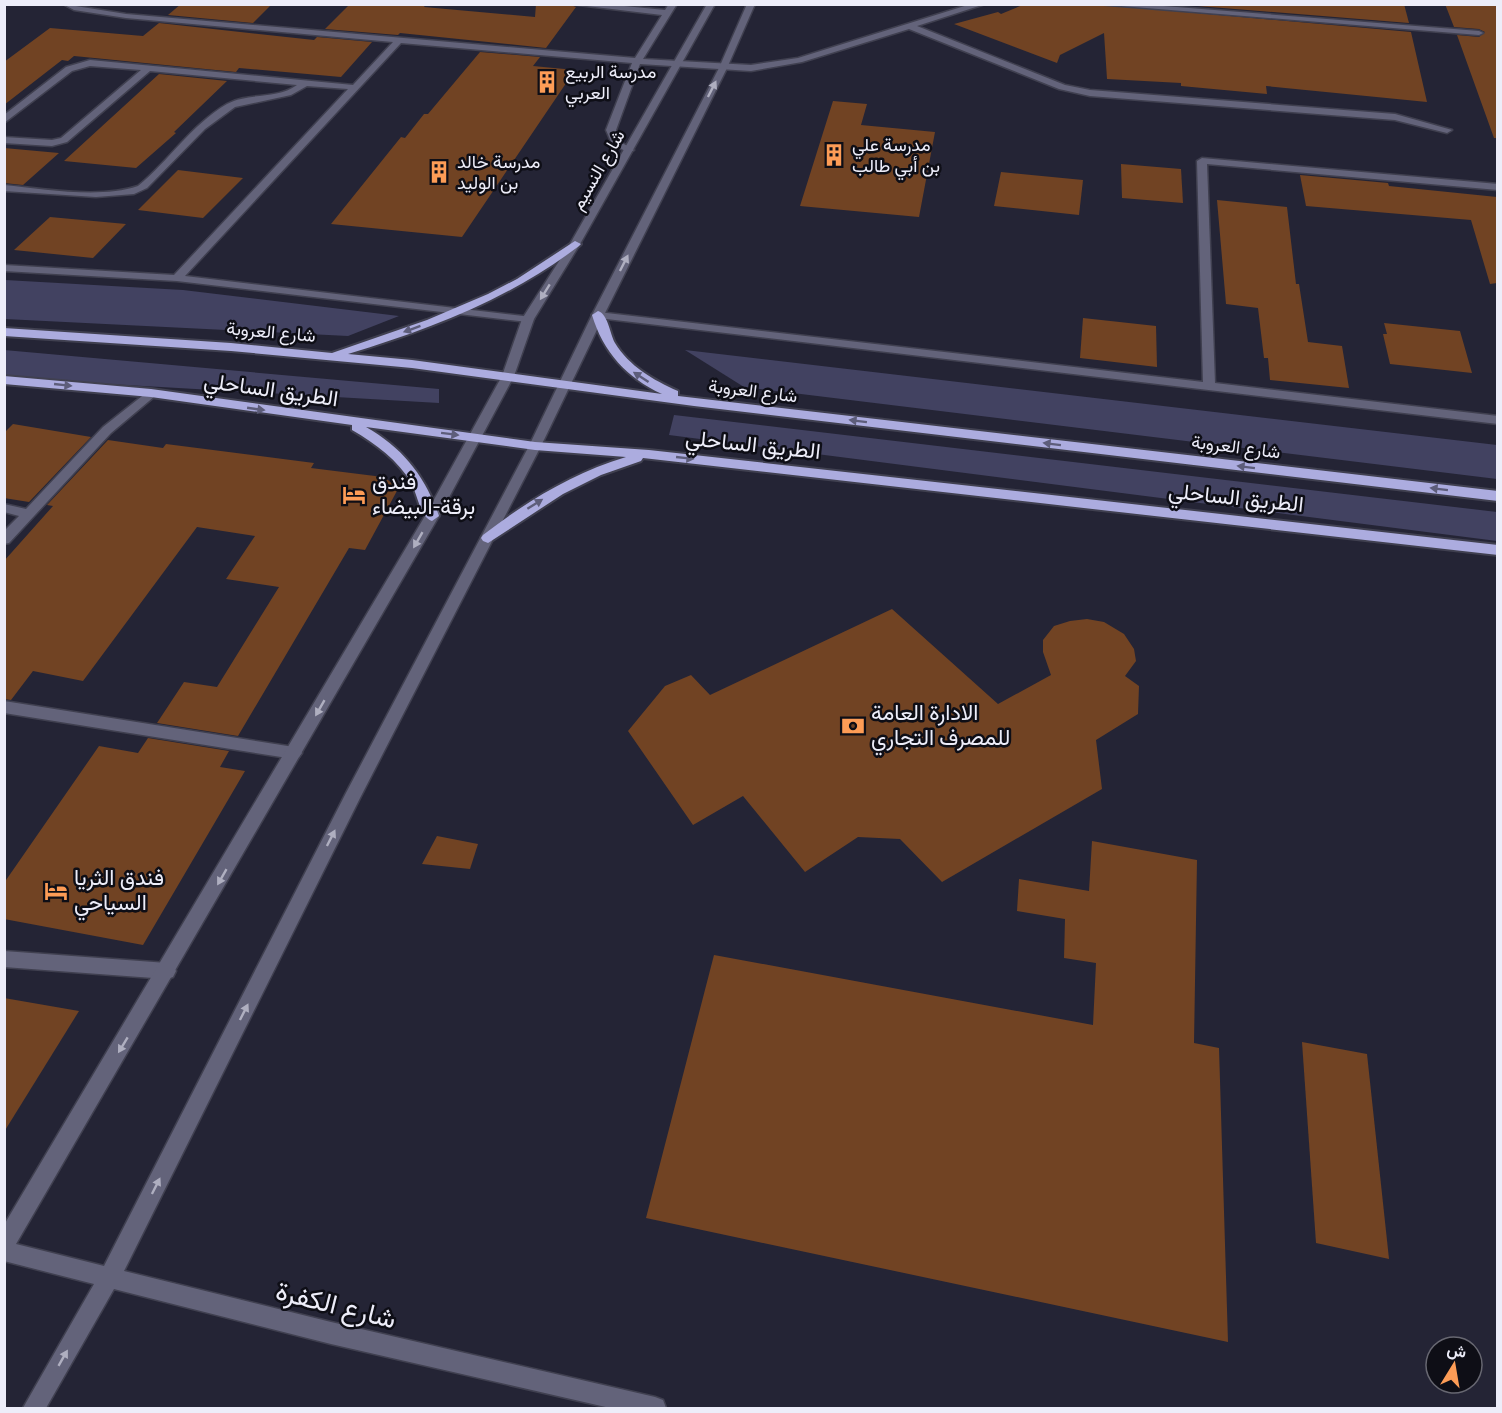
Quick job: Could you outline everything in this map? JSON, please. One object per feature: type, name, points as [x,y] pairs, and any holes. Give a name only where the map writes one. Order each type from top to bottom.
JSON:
[{"type":"highway","points":[[328,356],[393,336],[461,311],[518,284],[575,244]]},
{"type":"highway","points":[[598,315],[603,335],[615,355],[635,373],[662,389],[694,402]]},
{"type":"highway","name":"شارع العروبة","points":[[4,332],[220,346],[328,356],[565,383],[694,402],[1497,496]]},
{"type":"highway","name":"الطريق الساحلي","points":[[4,380],[151,393],[535,447],[649,454],[1497,550]]},
{"type":"highway","points":[[349,422],[374,436],[395,452],[412,471],[424,493],[432,516]]},
{"type":"highway","points":[[488,538],[518,515],[558,490],[612,466],[649,454]]},
{"type":"street","points":[[574,4],[671,9]]},
{"type":"street","name":"شارع النسيم","points":[[4,1245],[167,971],[432,516],[508,376],[528,319],[575,244],[711,4]]},
{"type":"street","points":[[34,1408],[109,1278],[352,798],[535,447],[598,315],[723,68],[751,4]]},
{"type":"street","points":[[73,6],[126,16],[637,61],[751,68],[799,60],[981,4]]},
{"type":"street","points":[[1101,4],[1479,33]]},
{"type":"street","points":[[937,7],[941,18]]},
{"type":"street","points":[[628,150],[615,142],[611,134],[637,61],[671,9]]},
{"type":"street","points":[[912,27],[1062,87],[1090,93],[1395,117],[1447,130]]},
{"type":"street","points":[[177,278],[352,87],[399,40]]},
{"type":"street","points":[[4,120],[69,69],[98,63],[352,87]]},
{"type":"street","points":[[4,140],[52,143],[64,140],[149,68]]},
{"type":"street","points":[[4,188],[52,193],[121,193],[140,189],[219,112],[237,102],[281,96],[298,90],[305,83]]},
{"type":"street","points":[[1209,388],[1202,160],[1497,187]]},
{"type":"street","points":[[4,268],[177,278],[528,319]]},
{"type":"street","points":[[598,315],[1497,420]]},
{"type":"street","points":[[4,540],[107,430],[151,393]]},
{"type":"street","points":[[4,508],[30,514]]},
{"type":"street","points":[[4,707],[294,753]]},
{"type":"street","points":[[4,959],[167,971]]},
{"type":"street","name":"شارع الكفرة","points":[[4,1251],[354,1339],[655,1408]]},
{"type":"shaded area","points":[[5,280],[183,290],[399,316],[348,336],[5,319]]},
{"type":"shaded area","points":[[4,350],[439,389],[439,403],[5,378]]},
{"type":"shaded area","points":[[685,350],[1497,445],[1497,479],[744,387]]},
{"type":"shaded area","points":[[674,415],[1497,512],[1497,541],[669,435]]},
{"type":"building","points":[[181,4],[272,4],[253,23],[168,15]]},
{"type":"building","points":[[350,4],[426,4],[424,7],[535,17],[536,4],[568,4],[576,7],[546,48],[400,33],[398,35],[325,29]]},
{"type":"building","points":[[1025,4],[1095,4],[1411,32],[1427,102],[1266,86],[1267,94],[1181,86],[1181,83],[1107,79],[1104,33],[1060,55],[1057,63],[954,24],[998,12],[1001,14]]},
{"type":"building","points":[[1173,4],[1404,4],[1409,23]]},
{"type":"building","points":[[1445,4],[1497,4],[1497,138],[1494,138],[1457,35],[1479,37],[1485,32],[1479,29],[1454,27]]},
{"type":"building","points":[[159,23],[314,40],[317,37],[372,42],[341,77],[239,68],[236,72],[74,56],[68,61],[62,60],[4,105],[4,62],[50,28],[143,36]]},
{"type":"building","points":[[480,52],[540,57],[533,66],[575,70],[462,237],[331,224],[401,137],[405,138],[424,114],[428,114]]},
{"type":"building","points":[[159,74],[227,81],[174,132],[176,133],[136,168],[64,161]]},
{"type":"building","points":[[833,101],[867,104],[861,125],[935,132],[919,217],[800,206]]},
{"type":"building","points":[[4,148],[59,153],[23,185],[4,183]]},
{"type":"building","points":[[1121,164],[1181,169],[1183,203],[1122,198]]},
{"type":"building","points":[[178,170],[243,178],[203,218],[138,210]]},
{"type":"building","points":[[1001,172],[1083,180],[1079,215],[994,206]]},
{"type":"building","points":[[1300,175],[1388,183],[1389,186],[1497,197],[1497,283],[1490,284],[1471,220],[1306,206]]},
{"type":"building","points":[[1217,200],[1287,207],[1296,284],[1299,284],[1308,342],[1342,346],[1349,388],[1270,380],[1268,358],[1264,358],[1258,308],[1226,304]]},
{"type":"building","points":[[50,217],[126,224],[93,258],[14,250]]},
{"type":"building","points":[[1083,318],[1156,326],[1157,367],[1080,358]]},
{"type":"building","points":[[1384,323],[1460,331],[1472,373],[1390,364],[1383,334],[1387,334]]},
{"type":"building","points":[[13,424],[91,437],[29,502],[4,498],[4,433]]},
{"type":"building","points":[[108,440],[163,448],[166,444],[314,463],[311,468],[375,476],[388,480],[398,489],[365,550],[349,548],[238,736],[157,723],[184,682],[217,687],[279,587],[226,579],[255,536],[197,527],[83,681],[33,671],[11,700],[4,699],[4,561],[53,506],[47,505]]},
{"type":"building","points":[[892,609],[998,704],[1051,675],[1043,652],[1043,640],[1054,626],[1087,619],[1104,622],[1124,634],[1134,649],[1136,661],[1125,676],[1139,686],[1138,714],[1096,740],[1102,789],[942,882],[900,839],[858,837],[805,872],[743,796],[693,825],[628,731],[665,686],[691,675],[710,695]]},
{"type":"building","points":[[148,738],[229,751],[220,767],[245,771],[143,945],[4,919],[4,883],[99,746],[138,753]]},
{"type":"building","points":[[437,836],[478,844],[470,869],[422,864]]},
{"type":"building","points":[[1092,841],[1197,860],[1194,1043],[1219,1048],[1228,1342],[646,1218],[714,955],[1093,1025],[1096,963],[1064,958],[1065,919],[1017,911],[1019,879],[1089,891]]},
{"type":"building","points":[[4,998],[79,1011],[4,1132]]},
{"type":"building","points":[[1302,1042],[1367,1054],[1389,1259],[1316,1243]]},
{"type":"place","name":"مدرسة الربيع العربي","points":[[547,82]]},
{"type":"place","name":"مدرسة علي بن أبي طالب","points":[[834,155]]},
{"type":"place","name":"مدرسة خالد بن الوليد","points":[[439,172]]},
{"type":"place","name":"فندق برقة-البيضاء","points":[[354,495]]},
{"type":"place","name":"الادارة العامة للمصرف التجاري","points":[[853,726]]},
{"type":"place","name":"فندق الثريا السياحي","points":[[56,891]]}]
